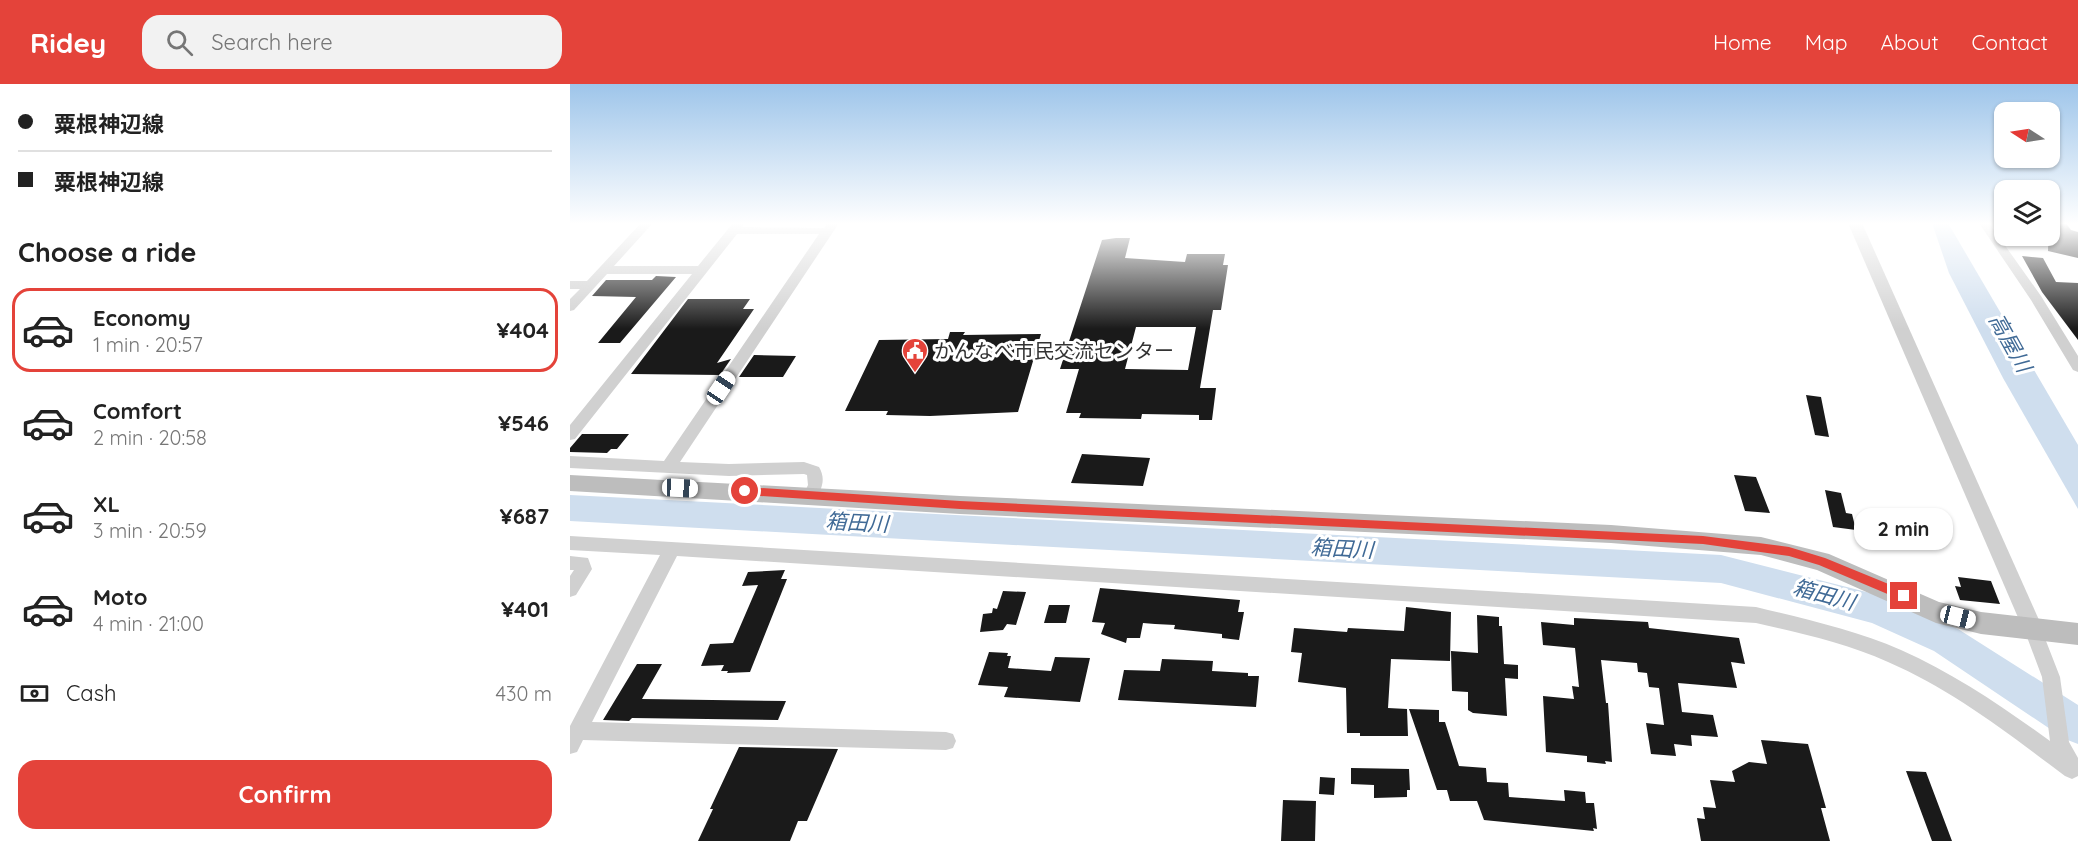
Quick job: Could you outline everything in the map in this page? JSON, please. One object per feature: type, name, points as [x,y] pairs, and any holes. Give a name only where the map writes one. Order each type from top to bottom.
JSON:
[{"type":"main road","points":[[570,483],[972,506],[1611,534],[1761,546],[1821,561],[1936,612],[1981,623],[2078,634]]},
{"type":"street","points":[[570,307],[615,258]]},
{"type":"street","points":[[570,435],[710,258]]},
{"type":"street","points":[[668,467],[809,258]]},
{"type":"street","points":[[1871,258],[2042,630],[2060,744],[2075,772]]},
{"type":"street","points":[[2009,258],[2037,299],[2078,367]]},
{"type":"street","points":[[604,270],[701,270]]},
{"type":"street","points":[[570,285],[590,285]]},
{"type":"street","points":[[570,462],[729,470],[804,468],[814,471],[816,485],[811,495]]},
{"type":"street","points":[[570,543],[671,551],[1755,615],[1824,631],[1911,664],[1983,704],[2075,772]]},
{"type":"street","points":[[671,551],[575,728],[946,741]]},
{"type":"street","points":[[570,562],[582,563],[584,569],[570,590]]},
{"type":"water","name":"高屋川","points":[[1944,258],[1969,258],[2078,445],[2078,509],[2003,378],[1949,273]]},
{"type":"building","points":[[1096,258],[1185,262],[1186,258],[1224,258],[1223,265],[1228,265],[1221,310],[1213,310],[1200,388],[1216,388],[1212,420],[1199,420],[1199,415],[1142,414],[1141,419],[1079,418],[1081,413],[1066,413],[1079,369],[1060,369]],"holes":[[[1136,327],[1196,327],[1188,370],[1125,369]]]},
{"type":"building","points":[[2023,258],[2043,258],[2056,282],[2078,283],[2078,340],[2042,292]]},
{"type":"building","points":[[656,276],[676,277],[620,343],[598,343],[636,297],[592,296],[606,280],[652,280]]},
{"type":"building","points":[[688,299],[750,299],[743,309],[754,309],[717,363],[731,359],[720,375],[631,374]]},
{"type":"building","points":[[950,332],[965,332],[963,335],[1041,334],[1018,412],[930,416],[886,415],[888,411],[845,411],[879,340],[948,339]]},
{"type":"building","points":[[754,355],[796,356],[783,377],[739,377]]},
{"type":"building","points":[[1806,395],[1821,397],[1829,437],[1815,435]]},
{"type":"building","points":[[582,434],[629,434],[617,449],[611,449],[607,453],[570,452],[570,448]]},
{"type":"building","points":[[1082,454],[1150,458],[1143,486],[1071,483]]},
{"type":"building","points":[[1734,475],[1756,477],[1770,513],[1745,511]]},
{"type":"building","points":[[1825,490],[1841,493],[1846,513],[1852,514],[1856,530],[1833,527]]},
{"type":"building","points":[[785,570],[781,579],[787,579],[750,672],[727,673],[728,671],[721,671],[724,665],[701,666],[710,644],[733,643],[758,585],[742,586],[748,572]]},
{"type":"building","points":[[1958,577],[1991,581],[2000,604],[1960,600],[1955,586],[1961,587]]},
{"type":"building","points":[[1100,588],[1240,600],[1238,612],[1244,612],[1239,640],[1222,638],[1222,634],[1174,629],[1175,625],[1143,623],[1140,638],[1127,638],[1126,643],[1101,634],[1105,623],[1092,622]]},
{"type":"building","points":[[1003,591],[1026,592],[1016,625],[1007,624],[1003,630],[980,632],[983,614],[992,613],[993,608],[997,609]]},
{"type":"building","points":[[1049,605],[1070,605],[1066,623],[1044,623]]},
{"type":"building","points":[[1406,607],[1451,612],[1450,661],[1391,659],[1388,708],[1407,709],[1408,736],[1360,736],[1360,733],[1347,733],[1346,688],[1298,682],[1302,653],[1291,652],[1294,628],[1347,632],[1348,628],[1404,631]]},
{"type":"building","points":[[1477,615],[1499,617],[1499,626],[1502,626],[1504,664],[1518,665],[1518,679],[1505,678],[1507,716],[1473,713],[1468,710],[1468,692],[1452,691],[1451,651],[1478,653]]},
{"type":"building","points":[[1574,618],[1648,622],[1649,628],[1739,638],[1745,664],[1731,662],[1737,688],[1678,683],[1682,712],[1713,715],[1718,737],[1691,735],[1692,746],[1674,744],[1676,756],[1651,754],[1646,723],[1664,725],[1659,688],[1649,687],[1647,673],[1638,672],[1637,663],[1601,660],[1606,703],[1608,703],[1612,762],[1605,761],[1606,764],[1587,762],[1587,756],[1546,752],[1543,696],[1574,699],[1572,686],[1579,687],[1575,648],[1543,645],[1541,622],[1574,625]]},
{"type":"building","points":[[989,652],[1008,653],[1007,656],[1011,656],[1008,668],[1051,671],[1055,657],[1090,658],[1080,702],[1004,697],[1008,687],[978,685]]},
{"type":"building","points":[[1162,659],[1213,661],[1212,671],[1248,673],[1248,676],[1259,676],[1256,707],[1118,700],[1124,670],[1160,671]]},
{"type":"building","points":[[637,664],[662,664],[642,699],[786,701],[778,720],[632,718],[629,721],[603,720]]},
{"type":"building","points":[[1409,709],[1439,710],[1439,722],[1445,722],[1459,766],[1486,768],[1487,782],[1508,783],[1509,797],[1565,801],[1564,790],[1585,792],[1586,803],[1594,803],[1597,829],[1593,828],[1594,831],[1484,820],[1477,801],[1450,801],[1447,790],[1437,790]]},
{"type":"building","points":[[1761,740],[1808,744],[1826,808],[1821,808],[1830,841],[1701,841],[1697,818],[1705,819],[1703,807],[1716,808],[1710,780],[1735,782],[1732,771],[1749,762],[1767,764]]},
{"type":"building","points":[[739,747],[838,749],[807,821],[798,821],[790,841],[698,841]]},
{"type":"building","points":[[1351,768],[1409,769],[1410,790],[1407,790],[1407,797],[1374,798],[1374,785],[1351,784]]},
{"type":"building","points":[[1906,771],[1926,772],[1952,841],[1932,841]]},
{"type":"building","points":[[1320,777],[1335,778],[1334,795],[1319,794]]},
{"type":"building","points":[[1283,800],[1316,801],[1315,841],[1281,841]]},
{"type":"waterway","name":"箱田川","points":[[570,508],[1721,569],[1878,609],[1946,640],[2078,726]]},
{"type":"place","name":"かんなべ市民交流センター","points":[[915,374]]},
{"type":"route","points":[[745,491],[960,505],[1703,540],[1761,546],[1789,552],[1821,561],[1904,596]]}]
